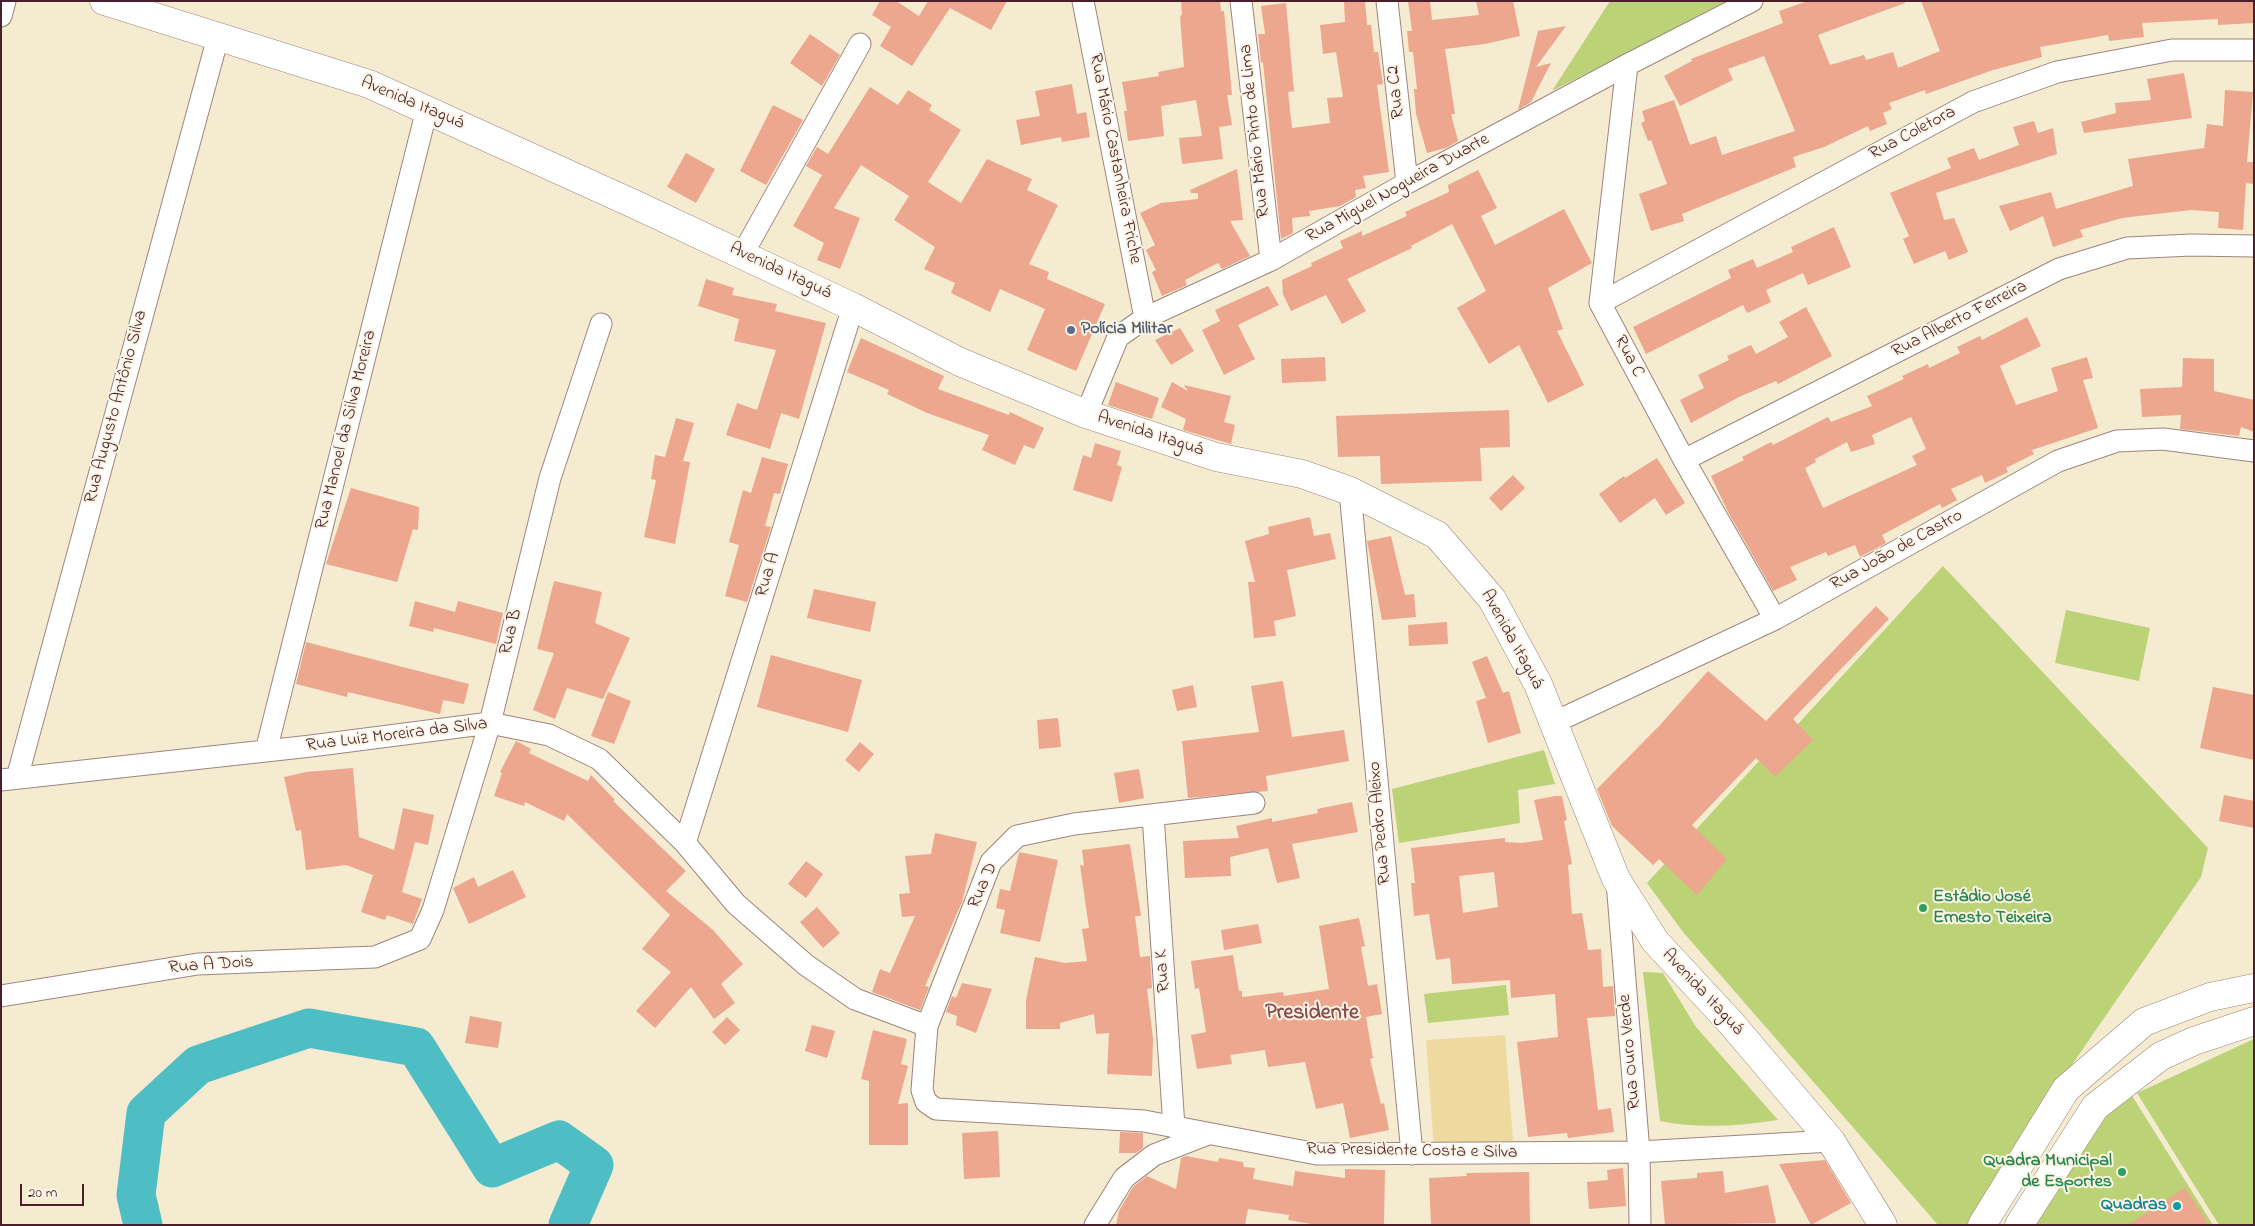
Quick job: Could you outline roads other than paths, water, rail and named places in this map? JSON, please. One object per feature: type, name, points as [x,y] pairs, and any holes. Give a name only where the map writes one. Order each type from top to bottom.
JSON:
[{"type":"street","points":[[1,16],[5,1]]},
{"type":"street","name":"Avenida Itaguá","points":[[104,1],[369,84],[428,109],[853,307],[960,362],[1086,414],[1216,457],[1302,474],[1350,491],[1437,536],[1492,598],[1538,684],[1616,879],[1655,941],[1731,1023],[1831,1141],[1883,1225]]},
{"type":"street","name":"Rua Mário Castanheira Friche","points":[[1083,1],[1145,318]]},
{"type":"street","name":"Rua Mário Pinto de Lima","points":[[1241,1],[1270,260]]},
{"type":"street","name":"Rua C2","points":[[1387,1],[1407,183]]},
{"type":"street","name":"Rua Miguel Nogueira Duarte","points":[[1086,414],[1118,337],[1145,318],[1270,260],[1407,183],[1627,65],[1752,1]]},
{"type":"street","name":"Rua Augusto Antônio Silva","points":[[9,779],[218,37]]},
{"type":"street","points":[[742,255],[860,44]]},
{"type":"street","name":"Rua Coletora","points":[[1600,303],[1973,102],[2057,72],[2172,50],[2254,50]]},
{"type":"street","points":[[1600,303],[1627,65]]},
{"type":"street","name":"Rua Manoel da Silva Moreira","points":[[266,752],[428,109]]},
{"type":"street","name":"Rua Alberto Ferreira","points":[[1684,460],[2060,269],[2127,248],[2191,245],[2254,246]]},
{"type":"street","name":"Rua C","points":[[1600,303],[1684,460],[1775,619]]},
{"type":"street","name":"Rua A","points":[[685,843],[853,307]]},
{"type":"street","name":"Rua B","points":[[420,939],[433,910],[490,723],[550,478],[601,324]]},
{"type":"street","name":"Rua João de Castro","points":[[1553,723],[1775,619],[2058,461],[2117,441],[2163,439],[2254,452]]},
{"type":"street","name":"Rua Pedro Aleixo","points":[[1350,491],[1412,1154]]},
{"type":"street","name":"Rua Luiz Moreira da Silva","points":[[9,779],[266,752],[490,723],[549,735],[599,759],[685,843],[736,904],[806,966],[855,999],[927,1026]]},
{"type":"street","name":"Rua D","points":[[936,1109],[926,1102],[922,1090],[927,1026],[991,862],[1017,836],[1074,824],[1254,803]]},
{"type":"street","name":"Rua K","points":[[1153,815],[1174,1127]]},
{"type":"street","name":"Rua Ouro Verde","points":[[1616,879],[1639,1152],[1640,1225]]},
{"type":"street","name":"Rua A Dois","points":[[1,996],[198,964],[375,956],[420,939]]},
{"type":"street","points":[[1982,1225],[2066,1090],[2144,1022],[2224,994],[2254,988]]},
{"type":"street","points":[[2018,1225],[2094,1107],[2161,1056],[2244,1024],[2224,994]]},
{"type":"street","name":"Rua Presidente Costa e Silva","points":[[936,1109],[1144,1121],[1317,1154],[1639,1152],[1831,1141]]},
{"type":"street","points":[[1095,1225],[1124,1178],[1154,1155],[1208,1134]]},
{"type":"waterway","points":[[143,1225],[136,1195],[146,1113],[198,1065],[309,1028],[416,1047],[492,1168],[559,1140],[594,1165],[568,1225]]},
{"type":"place","name":"Polícia Militar","points":[[1071,330]]},
{"type":"place","name":"Estádio José Ernesto Teixeira","points":[[1923,908]]},
{"type":"place","name":"Quadra Municipal de Esportes","points":[[2122,1172]]},
{"type":"place","name":"Quadras","points":[[2177,1206]]},
{"type":"district","name":"Presidente","points":[[1312,1014]]}]
